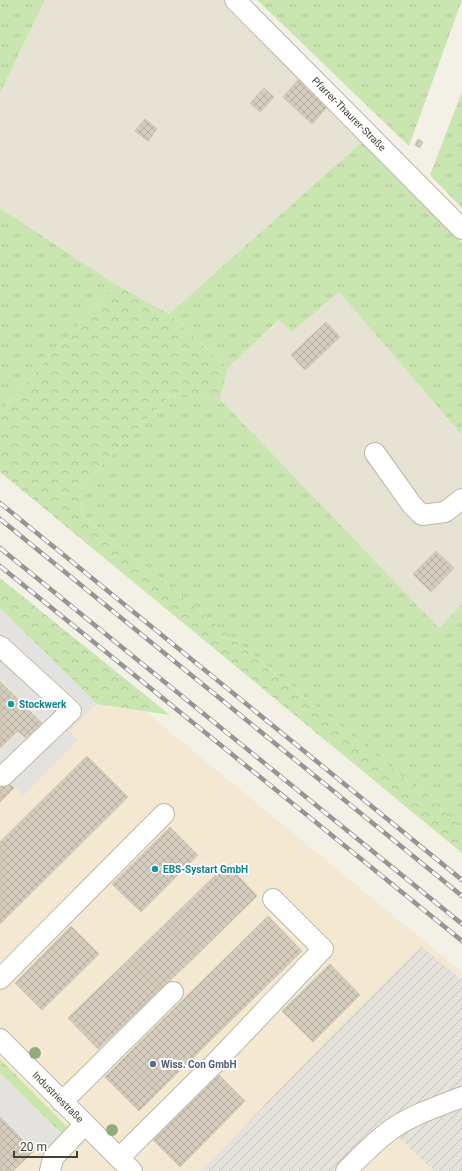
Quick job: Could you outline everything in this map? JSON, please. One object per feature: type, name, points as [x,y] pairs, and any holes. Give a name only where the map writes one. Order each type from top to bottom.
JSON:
[{"type":"street","name":"Pfarrer-Thaurer-Straße","points":[[235,0],[462,229]]},
{"type":"street","points":[[375,453],[412,505],[422,515],[445,512],[462,499]]},
{"type":"street","points":[[0,646],[71,711],[3,776]]},
{"type":"street","points":[[0,979],[164,814]]},
{"type":"street","points":[[126,1164],[217,1061],[322,949],[272,899]]},
{"type":"street","points":[[62,1102],[174,992]]},
{"type":"street","name":"Industriestraße","points":[[0,1039],[126,1164]]},
{"type":"street","points":[[346,1171],[377,1141],[393,1128],[462,1097]]},
{"type":"street","points":[[50,1171],[53,1158],[85,1124]]},
{"type":"shaded area","points":[[45,0],[223,0],[332,103],[364,140],[169,314],[115,284],[0,208],[0,93]]},
{"type":"shaded area","points":[[339,292],[462,435],[462,604],[439,628],[220,399],[228,368],[280,320],[292,332]]},
{"type":"shaded area","points":[[0,592],[462,972],[462,1171],[0,1171]]},
{"type":"shaded area","points":[[0,608],[97,704],[70,731],[78,740],[23,796],[0,772],[0,750],[18,732],[29,743],[46,725],[0,679]]},
{"type":"shaded area","points":[[421,946],[462,980],[462,1171],[434,1171],[396,1135],[359,1171],[201,1171],[305,1063]]},
{"type":"shaded area","points":[[0,1074],[62,1135],[39,1155],[0,1117]]},
{"type":"green space","points":[[0,0],[45,0],[0,93]]},
{"type":"green space","points":[[257,0],[462,0],[409,146]]},
{"type":"green space","points":[[462,92],[462,208],[430,175]]},
{"type":"green space","points":[[364,140],[462,243],[462,435],[339,292],[292,332],[279,320],[228,368],[169,314]]},
{"type":"green space","points":[[0,208],[115,284],[0,412]]},
{"type":"green space","points":[[115,284],[169,314],[228,368],[220,399],[173,393],[83,484],[81,514],[462,826],[462,853],[0,472],[0,412]]},
{"type":"green space","points":[[173,393],[220,399],[439,628],[462,604],[462,826],[81,514],[83,484]]},
{"type":"green space","points":[[0,578],[170,715],[97,704],[0,608]]},
{"type":"green space","points":[[0,1059],[74,1134],[68,1140],[0,1073]]},
{"type":"building","points":[[299,79],[328,106],[312,124],[283,97]]},
{"type":"building","points":[[264,88],[274,97],[260,112],[250,103]]},
{"type":"building","points":[[145,119],[157,129],[148,141],[135,131]]},
{"type":"building","points":[[418,139],[423,142],[420,148],[415,145]]},
{"type":"building","points":[[326,322],[340,337],[305,370],[291,355]]},
{"type":"building","points":[[436,551],[454,568],[431,592],[413,574]]},
{"type":"building","name":"Stockwerk","points":[[0,681],[45,726],[29,741],[18,731],[0,748]]},
{"type":"building","points":[[87,756],[128,797],[0,924],[0,842]]},
{"type":"building","points":[[0,774],[14,788],[0,802]]},
{"type":"building","name":"EBS-Systart GmbH","points":[[170,827],[198,855],[141,912],[112,884]]},
{"type":"building","points":[[227,864],[257,896],[197,955],[166,923]]},
{"type":"building","points":[[268,916],[302,951],[158,1092],[125,1057]]},
{"type":"building","points":[[166,923],[197,955],[161,989],[130,958]]},
{"type":"building","points":[[71,926],[99,954],[42,1010],[15,983]]},
{"type":"building","points":[[130,958],[161,989],[98,1049],[68,1018]]},
{"type":"building","points":[[330,964],[360,995],[313,1042],[282,1011]]},
{"type":"building","points":[[125,1057],[158,1092],[139,1111],[105,1077]]},
{"type":"building","points":[[217,1073],[245,1101],[180,1167],[152,1139]]},
{"type":"building","points":[[0,1117],[34,1151],[13,1171],[0,1171]]},
{"type":"railway","points":[[0,503],[462,880]]},
{"type":"railway","points":[[0,519],[462,896]]},
{"type":"railway","points":[[0,548],[462,924]]},
{"type":"railway","points":[[0,566],[462,941]]},
{"type":"place","name":"Stockwerk","points":[[11,704]]},
{"type":"place","name":"EBS-Systart GmbH","points":[[155,869]]},
{"type":"place","name":"Wiss. Con GmbH","points":[[153,1064]]}]
